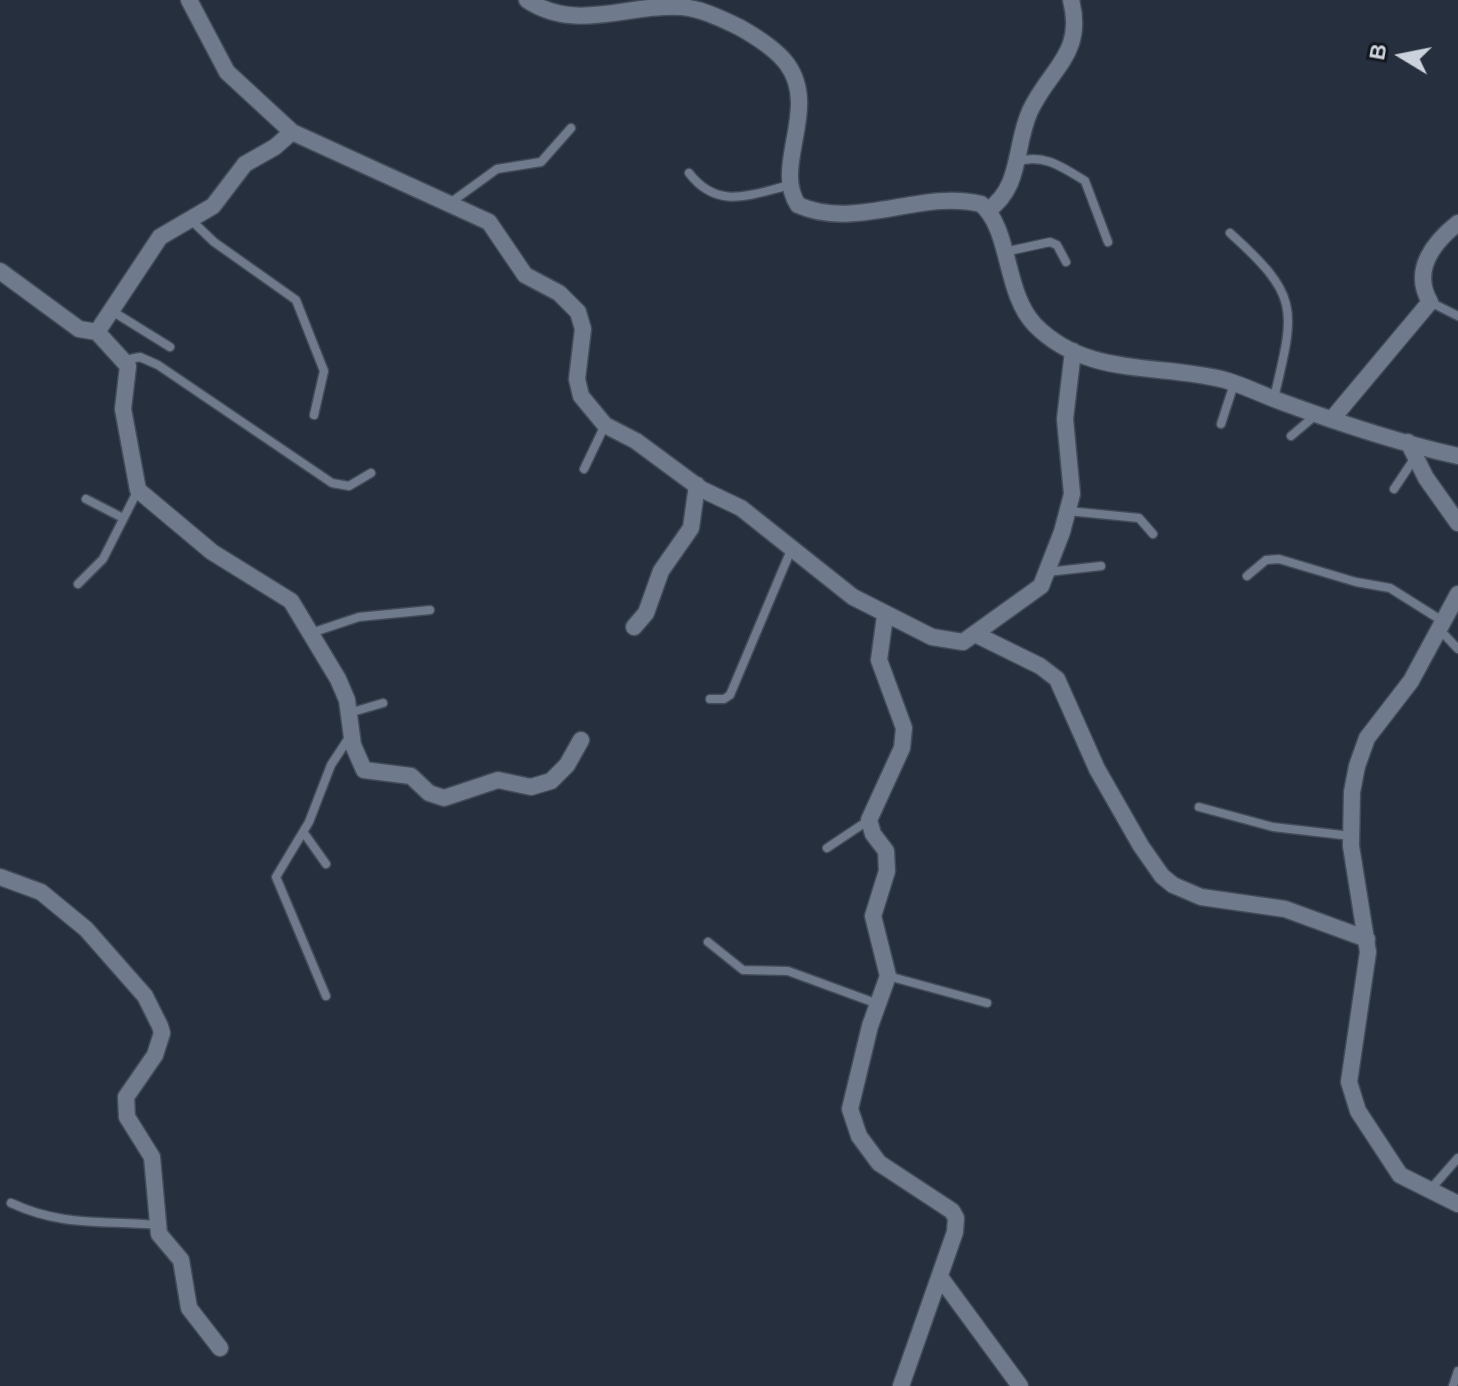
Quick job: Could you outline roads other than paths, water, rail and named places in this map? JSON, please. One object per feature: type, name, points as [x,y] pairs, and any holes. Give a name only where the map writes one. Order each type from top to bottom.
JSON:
[{"type":"street","points":[[189,0],[227,72],[292,132],[489,222],[525,275],[559,293],[578,312],[583,329],[577,379],[581,396],[605,425],[636,441],[697,485],[741,508],[830,582],[885,616],[932,637],[954,643],[977,635],[1035,593],[1047,572],[1068,511],[1072,476],[1065,419],[1073,351]]},
{"type":"street","points":[[527,0],[556,15],[584,17],[664,8],[695,9],[749,32],[786,63],[797,86],[800,106],[791,185],[798,205],[827,212],[883,211],[967,201],[988,210],[1016,296],[1034,324],[1073,351],[1106,365],[1234,384],[1324,416],[1458,456]]},
{"type":"street","points":[[988,210],[1007,194],[1030,111],[1071,46],[1075,17],[1071,0]]},
{"type":"street","points":[[97,332],[148,248],[167,229],[213,206],[254,156],[275,147],[292,132]]},
{"type":"street","points":[[1324,416],[1430,302],[1423,274],[1426,263],[1438,239],[1458,223]]},
{"type":"street","points":[[0,271],[79,329],[97,332],[125,360],[128,374],[123,409],[138,490],[147,501],[176,518],[212,552],[286,596],[338,679],[364,770],[411,776],[429,793],[444,798],[498,780],[531,787],[543,785],[567,765],[581,740]]},
{"type":"street","points":[[1408,442],[1414,459],[1458,523]]},
{"type":"street","points":[[634,627],[646,613],[661,571],[691,528],[697,485]]},
{"type":"street","points":[[1458,594],[1411,681],[1367,738],[1352,792],[1351,836],[1367,939],[1367,971],[1350,1068],[1353,1097],[1400,1175],[1458,1204]]},
{"type":"street","points":[[885,616],[879,660],[902,720],[904,740],[869,820],[873,834],[886,851],[887,871],[873,916],[888,976],[850,1109],[859,1136],[879,1163],[952,1211],[956,1218],[955,1232],[901,1386]]},
{"type":"street","points":[[977,635],[1040,666],[1057,679],[1097,769],[1141,846],[1162,876],[1173,885],[1201,897],[1285,909],[1367,939]]},
{"type":"street","points":[[0,877],[41,892],[86,929],[145,996],[160,1026],[162,1033],[155,1055],[131,1086],[125,1106],[127,1117],[152,1157],[158,1225],[163,1240],[181,1260],[189,1308],[220,1348]]},
{"type":"street","points":[[940,1277],[1020,1386]]},
{"type":"lane","points":[[449,203],[497,169],[541,162],[571,128]]},
{"type":"lane","points":[[1017,162],[1028,157],[1040,158],[1085,181],[1108,242]]},
{"type":"lane","points":[[689,173],[704,191],[725,197],[791,185]]},
{"type":"lane","points":[[189,219],[225,250],[296,300],[324,371],[314,415]]},
{"type":"lane","points":[[1230,233],[1273,277],[1291,318],[1273,399]]},
{"type":"lane","points":[[1003,253],[1050,242],[1057,245],[1066,262]]},
{"type":"lane","points":[[1430,302],[1458,316]]},
{"type":"lane","points":[[112,311],[170,347]]},
{"type":"lane","points":[[125,360],[140,357],[158,365],[332,483],[349,486],[371,473]]},
{"type":"lane","points":[[1221,424],[1234,384]]},
{"type":"lane","points":[[1291,436],[1324,416]]},
{"type":"lane","points":[[584,469],[605,425]]},
{"type":"lane","points":[[1394,489],[1414,459]]},
{"type":"lane","points":[[78,584],[97,567],[138,490]]},
{"type":"lane","points":[[86,499],[123,518]]},
{"type":"lane","points":[[1068,511],[1139,518],[1153,534]]},
{"type":"lane","points":[[710,699],[724,699],[730,695],[791,550]]},
{"type":"lane","points":[[1247,576],[1266,560],[1279,559],[1356,582],[1390,588],[1442,626],[1458,649]]},
{"type":"lane","points":[[1047,572],[1101,566]]},
{"type":"lane","points":[[311,633],[359,617],[430,610]]},
{"type":"lane","points":[[349,714],[383,703]]},
{"type":"lane","points":[[326,996],[276,882],[277,871],[304,833],[331,765],[352,734]]},
{"type":"lane","points":[[1199,807],[1258,824],[1351,836]]},
{"type":"lane","points":[[827,848],[869,820]]},
{"type":"lane","points":[[304,833],[326,864]]},
{"type":"lane","points":[[708,942],[743,970],[788,971],[878,1004]]},
{"type":"lane","points":[[888,976],[987,1003]]},
{"type":"lane","points":[[1429,1191],[1458,1158]]},
{"type":"lane","points":[[11,1203],[48,1219],[65,1222],[158,1225]]},
{"type":"lane","points":[[1453,1386],[1458,1371]]}]
